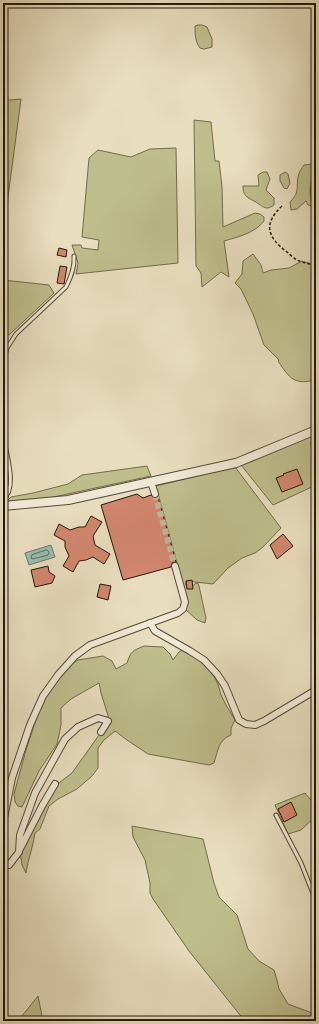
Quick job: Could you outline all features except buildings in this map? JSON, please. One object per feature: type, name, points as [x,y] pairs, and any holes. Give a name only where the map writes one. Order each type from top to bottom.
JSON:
[{"type":"street","points":[[3,506],[68,500],[236,463],[316,430]]},
{"type":"street","points":[[151,482],[154,494]]},
{"type":"street","points":[[55,784],[19,852],[9,865],[3,867],[4,818],[12,778],[30,724],[43,696],[58,675],[75,656],[90,645],[178,613],[183,609],[185,602],[175,566]]},
{"type":"street","points":[[150,623],[155,631],[190,650],[204,660],[217,674],[225,686],[240,720],[246,724],[255,725],[264,721],[316,690]]},
{"type":"street","points":[[19,852],[20,835],[35,792],[65,739],[78,727],[98,718],[108,721],[102,732]]},
{"type":"lane","points":[[3,362],[7,348],[16,334],[66,287],[71,278],[74,256]]},
{"type":"lane","points":[[3,436],[9,463],[10,477],[7,497],[3,500]]},
{"type":"lane","points":[[276,815],[301,862],[316,901]]},
{"type":"path","points":[[282,206],[274,214],[270,222],[270,230],[273,240],[298,260],[316,265]]},
{"type":"green space","points":[[198,25],[207,27],[212,39],[212,47],[204,49],[200,48],[195,35],[195,26]]},
{"type":"green space","points":[[3,99],[21,99],[8,197],[5,235],[3,239]]},
{"type":"green space","points":[[194,120],[211,122],[215,161],[219,161],[222,187],[223,227],[255,213],[264,217],[264,221],[251,232],[224,241],[229,277],[221,272],[202,287],[201,273],[196,266]]},
{"type":"green space","points":[[176,148],[178,263],[76,274],[78,263],[72,245],[81,245],[82,248],[98,250],[99,240],[82,237],[89,158],[98,150],[131,157],[150,149]]},
{"type":"green space","points":[[316,164],[316,175],[311,185],[314,206],[308,205],[306,201],[297,209],[291,210],[290,202],[296,193],[298,175],[304,165]]},
{"type":"green space","points":[[263,172],[267,172],[270,179],[266,190],[274,198],[274,205],[268,208],[247,197],[244,194],[243,189],[243,186],[259,186],[258,175]]},
{"type":"green space","points":[[285,172],[288,174],[290,183],[287,189],[284,188],[280,181],[280,175]]},
{"type":"green space","points":[[253,254],[261,265],[263,273],[271,270],[289,268],[302,261],[316,265],[316,380],[302,382],[293,379],[286,372],[278,361],[279,360],[264,345],[253,314],[241,289],[235,283],[242,274],[243,261]]},
{"type":"green space","points":[[3,280],[49,285],[54,293],[10,334],[3,338]]},
{"type":"green space","points":[[316,432],[316,441],[310,443],[316,455],[316,485],[273,505],[241,465]]},
{"type":"green space","points":[[147,466],[151,476],[49,498],[6,502],[11,497],[68,484],[82,475]]},
{"type":"green space","points":[[235,467],[281,528],[263,547],[255,553],[242,558],[228,568],[213,584],[186,581],[186,586],[189,589],[198,583],[206,618],[205,623],[197,620],[185,609],[186,601],[182,581],[156,486]]},
{"type":"green space","points":[[144,646],[163,647],[170,654],[173,660],[179,652],[184,649],[200,658],[212,673],[218,684],[221,695],[235,720],[231,728],[231,735],[223,740],[214,763],[209,765],[148,754],[115,731],[104,740],[98,748],[98,768],[92,776],[77,789],[58,799],[49,806],[40,829],[35,833],[26,873],[22,865],[20,850],[53,791],[60,782],[72,773],[110,722],[99,683],[71,699],[61,708],[61,725],[57,744],[39,771],[22,807],[18,806],[15,802],[14,794],[26,750],[42,702],[67,667],[78,660],[103,656],[112,661],[116,669],[127,663],[132,652]]},
{"type":"green space","points":[[305,793],[316,806],[316,816],[301,830],[288,834],[275,805]]},
{"type":"green space","points":[[132,826],[203,839],[219,897],[237,915],[248,949],[259,961],[274,970],[279,989],[288,1004],[312,1013],[313,1021],[246,1021],[240,1015],[189,951],[153,899],[150,893],[150,883],[145,860],[133,837]]},
{"type":"green space","points":[[38,996],[43,1021],[18,1021]]},
{"type":"water","points":[[51,545],[55,557],[29,565],[25,553]]},
{"type":"waterway","points":[[316,171],[310,188],[316,216]]},
{"type":"tunnel","points":[[155,494],[175,566]]}]
